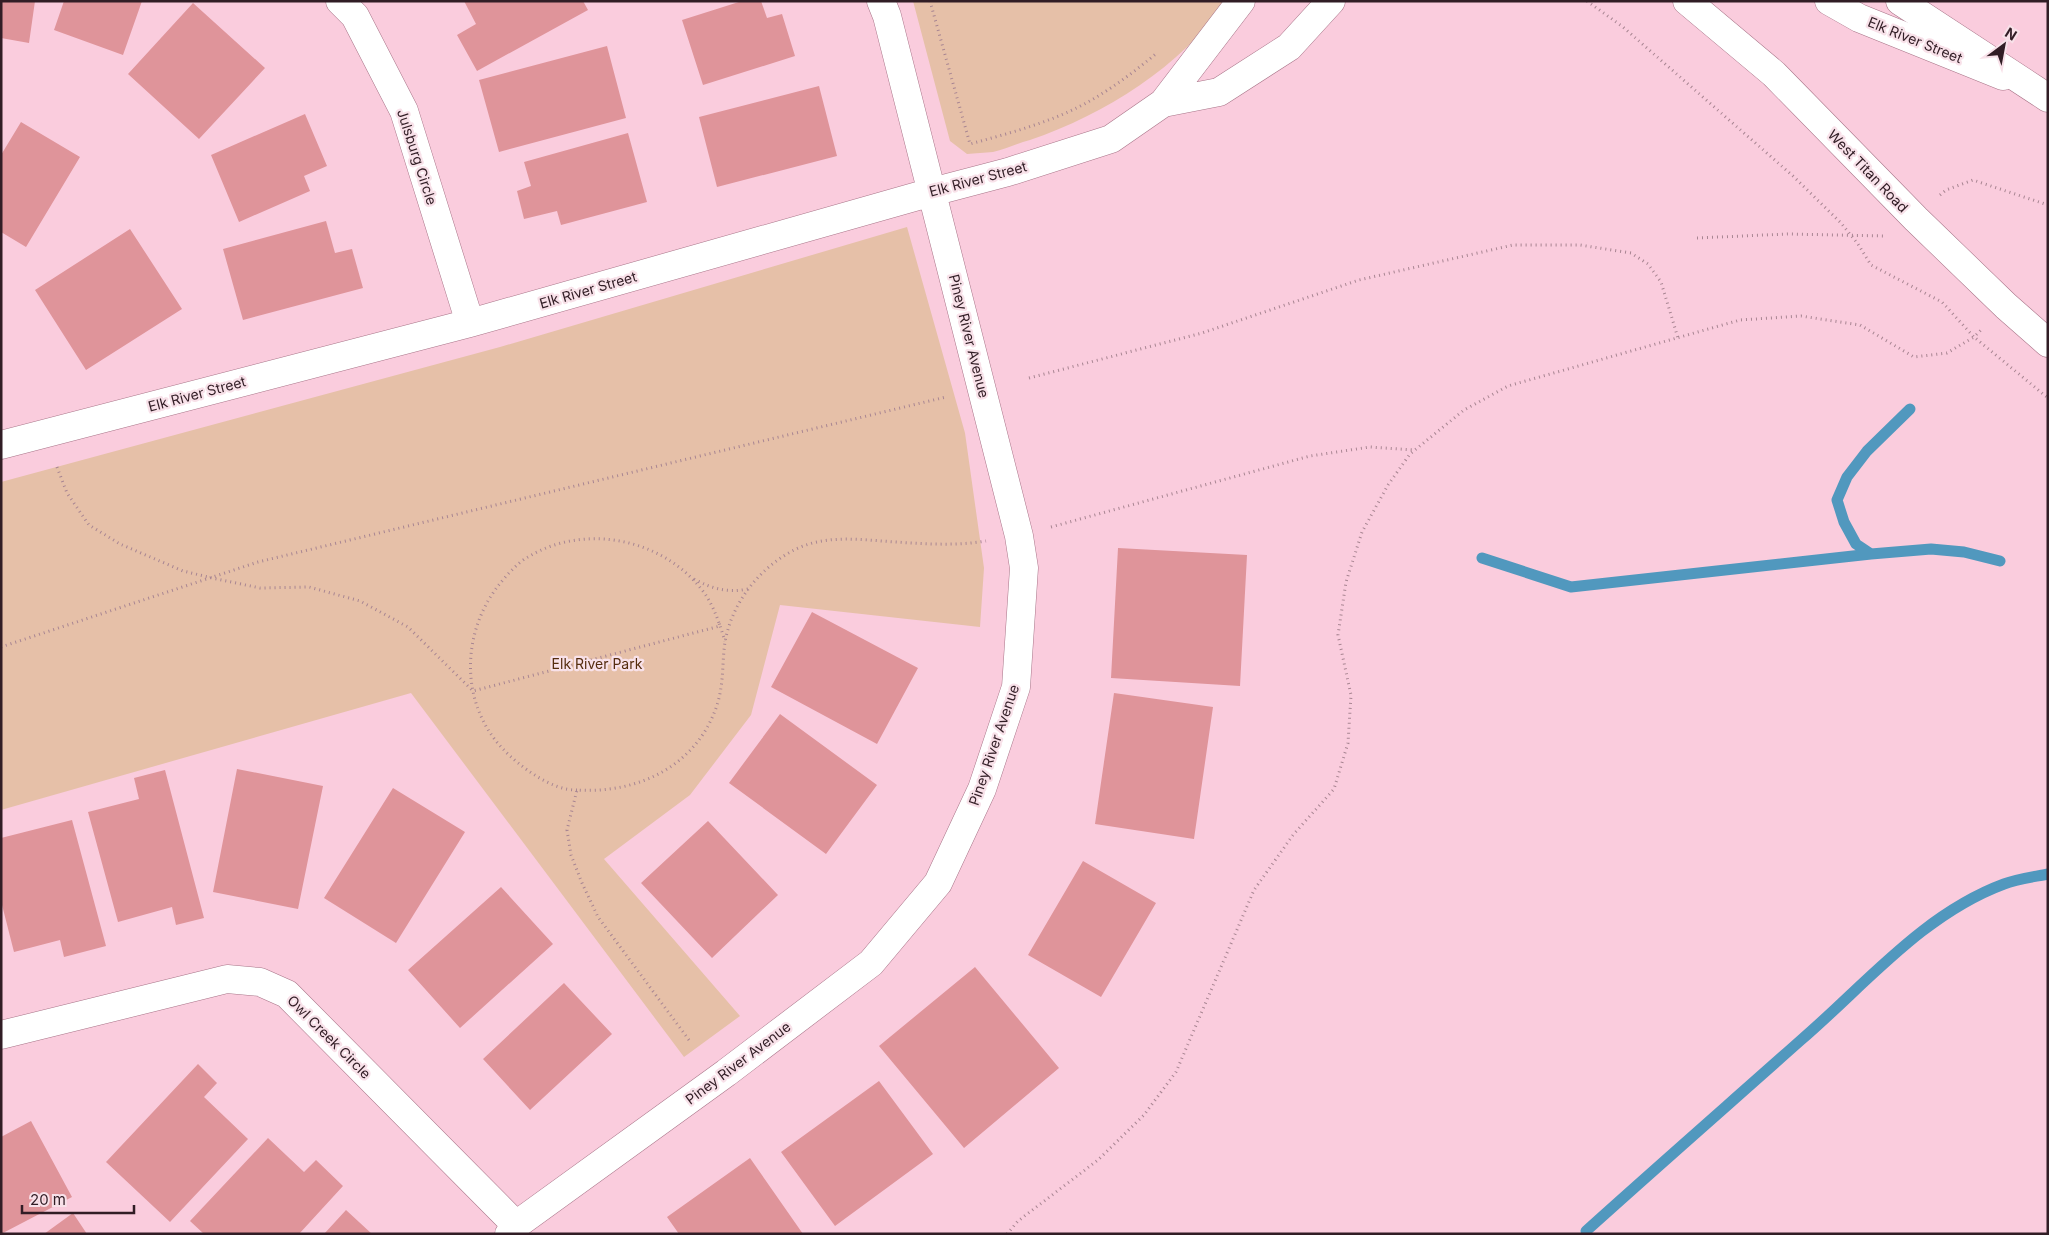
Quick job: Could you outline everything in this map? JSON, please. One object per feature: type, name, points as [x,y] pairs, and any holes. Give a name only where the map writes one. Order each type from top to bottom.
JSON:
[{"type":"street","name":"Julsburg Circle","points":[[340,1],[355,16],[404,111],[470,323]]},
{"type":"street","name":"Piney River Avenue","points":[[512,1230],[726,1073],[871,963],[938,883],[982,789],[1016,687],[1024,568],[1019,536],[882,1]]},
{"type":"street","name":"Elk River Street","points":[[1,445],[470,323],[1008,172],[1111,139],[1163,103],[1241,1]]},
{"type":"street","name":"Elk River Street","points":[[1163,103],[1219,92],[1289,47],[1331,1]]},
{"type":"street","name":"West Titan Road","points":[[1687,1],[1774,74],[1923,212],[2006,306],[2048,343]]},
{"type":"street","name":"Elk River Street","points":[[1829,1],[1859,18],[2039,93]]},
{"type":"street","points":[[1900,1],[2039,93]]},
{"type":"street","name":"Owl Creek Circle","points":[[1,1035],[227,980],[260,982],[287,994],[512,1230]]},
{"type":"path","points":[[930,1],[970,144],[1027,128],[1088,102],[1132,73],[1159,50]]},
{"type":"path","points":[[1587,1],[1623,27],[1793,176],[1852,236],[1871,265],[1942,302],[1974,337],[2048,398]]},
{"type":"path","points":[[1697,238],[1787,234],[1900,236],[1946,190],[1973,180],[2048,205]]},
{"type":"path","points":[[1029,378],[1202,333],[1359,280],[1513,245],[1580,245],[1631,253],[1648,264],[1662,282],[1678,338]]},
{"type":"path","points":[[1007,1234],[1018,1221],[1098,1160],[1144,1115],[1176,1072],[1254,890],[1293,835],[1334,789],[1348,743],[1352,695],[1338,635],[1346,582],[1362,532],[1388,485],[1415,450],[1464,410],[1508,386],[1740,320],[1801,316],[1860,326],[1914,357],[1947,353],[1974,337],[2006,306]]},
{"type":"path","points":[[1,647],[258,562],[946,397]]},
{"type":"path","points":[[725,642],[706,595],[671,561],[627,542],[603,538],[577,540],[551,546],[527,557],[506,577],[486,602],[474,637],[469,671],[473,692],[482,719],[493,738],[515,761],[533,774],[568,791],[604,790],[632,785],[661,774],[686,756],[705,730],[718,702],[724,676],[725,642],[732,618],[753,582],[776,562],[796,550],[820,540],[844,538],[933,544],[970,544],[1019,536],[1310,456],[1370,447],[1415,450]]},
{"type":"path","points":[[57,467],[68,493],[89,525],[129,548],[183,571],[212,578],[260,588],[309,587],[360,601],[408,627],[473,692]]},
{"type":"path","points":[[689,577],[707,587],[737,591],[748,589]]},
{"type":"path","points":[[473,692],[720,626]]},
{"type":"path","points":[[577,790],[566,830],[571,855],[582,883],[598,917],[689,1040]]},
{"type":"green space","points":[[913,1],[1227,1],[1187,47],[1139,86],[1113,102],[1086,117],[1030,140],[993,152],[967,154],[950,141]]},
{"type":"green space","name":"Elk River Park","points":[[907,227],[965,433],[984,568],[980,627],[780,605],[751,715],[690,795],[604,859],[740,1016],[684,1057],[411,693],[1,810],[1,482],[500,347]]},
{"type":"building","points":[[1,1],[35,1],[29,43],[1,38]]},
{"type":"building","points":[[64,1],[142,1],[123,55],[54,30]]},
{"type":"building","points":[[464,1],[583,1],[588,10],[477,71],[457,35],[476,24]]},
{"type":"building","points":[[742,1],[761,1],[767,18],[782,14],[795,56],[703,85],[682,20]]},
{"type":"building","points":[[193,3],[265,68],[199,139],[128,74]]},
{"type":"building","points":[[607,46],[626,118],[499,152],[479,80]]},
{"type":"building","points":[[819,86],[837,156],[717,187],[699,117]]},
{"type":"building","points":[[305,114],[327,166],[304,176],[310,191],[239,222],[211,155]]},
{"type":"building","points":[[21,122],[80,157],[26,247],[1,232],[1,155]]},
{"type":"building","points":[[628,133],[647,202],[561,225],[557,211],[524,219],[517,191],[531,186],[524,162]]},
{"type":"building","points":[[326,221],[335,253],[352,249],[363,288],[243,320],[223,249]]},
{"type":"building","points":[[130,229],[182,309],[86,370],[35,290]]},
{"type":"building","points":[[1118,548],[1247,555],[1240,686],[1111,678]]},
{"type":"building","points":[[812,612],[918,668],[877,744],[771,687]]},
{"type":"building","points":[[1114,693],[1213,707],[1194,839],[1095,824]]},
{"type":"building","points":[[780,714],[877,785],[826,854],[729,783]]},
{"type":"building","points":[[237,769],[323,786],[298,909],[213,892]]},
{"type":"building","points":[[165,770],[204,918],[176,925],[172,907],[118,922],[88,812],[139,799],[134,778]]},
{"type":"building","points":[[393,788],[465,832],[396,943],[324,898]]},
{"type":"building","points":[[72,820],[106,946],[64,957],[60,940],[14,952],[1,901],[1,838]]},
{"type":"building","points":[[708,821],[778,895],[712,958],[641,883]]},
{"type":"building","points":[[1083,861],[1156,903],[1101,997],[1028,955]]},
{"type":"building","points":[[501,887],[553,944],[460,1028],[408,970]]},
{"type":"building","points":[[975,967],[1059,1068],[964,1148],[879,1046]]},
{"type":"building","points":[[564,983],[612,1034],[530,1110],[483,1059]]},
{"type":"building","points":[[198,1064],[217,1083],[204,1097],[248,1139],[170,1222],[106,1162]]},
{"type":"building","points":[[879,1081],[933,1154],[835,1226],[781,1152]]},
{"type":"building","points":[[31,1121],[72,1197],[1,1234],[1,1137]]},
{"type":"building","points":[[268,1138],[304,1172],[316,1160],[343,1186],[299,1234],[204,1234],[190,1221]]},
{"type":"building","points":[[750,1158],[803,1234],[679,1234],[667,1217]]},
{"type":"building","points":[[346,1210],[372,1234],[324,1234]]},
{"type":"building","points":[[73,1213],[87,1234],[44,1234]]},
{"type":"waterway","points":[[1910,409],[1867,451],[1847,477],[1837,500],[1844,522],[1856,544],[1871,554],[1931,549],[1964,552],[2000,561]]},
{"type":"waterway","points":[[1482,558],[1571,587],[1871,554]]},
{"type":"waterway","points":[[1586,1231],[1921,932],[1947,913],[1975,897],[2009,882],[2048,874]]}]
